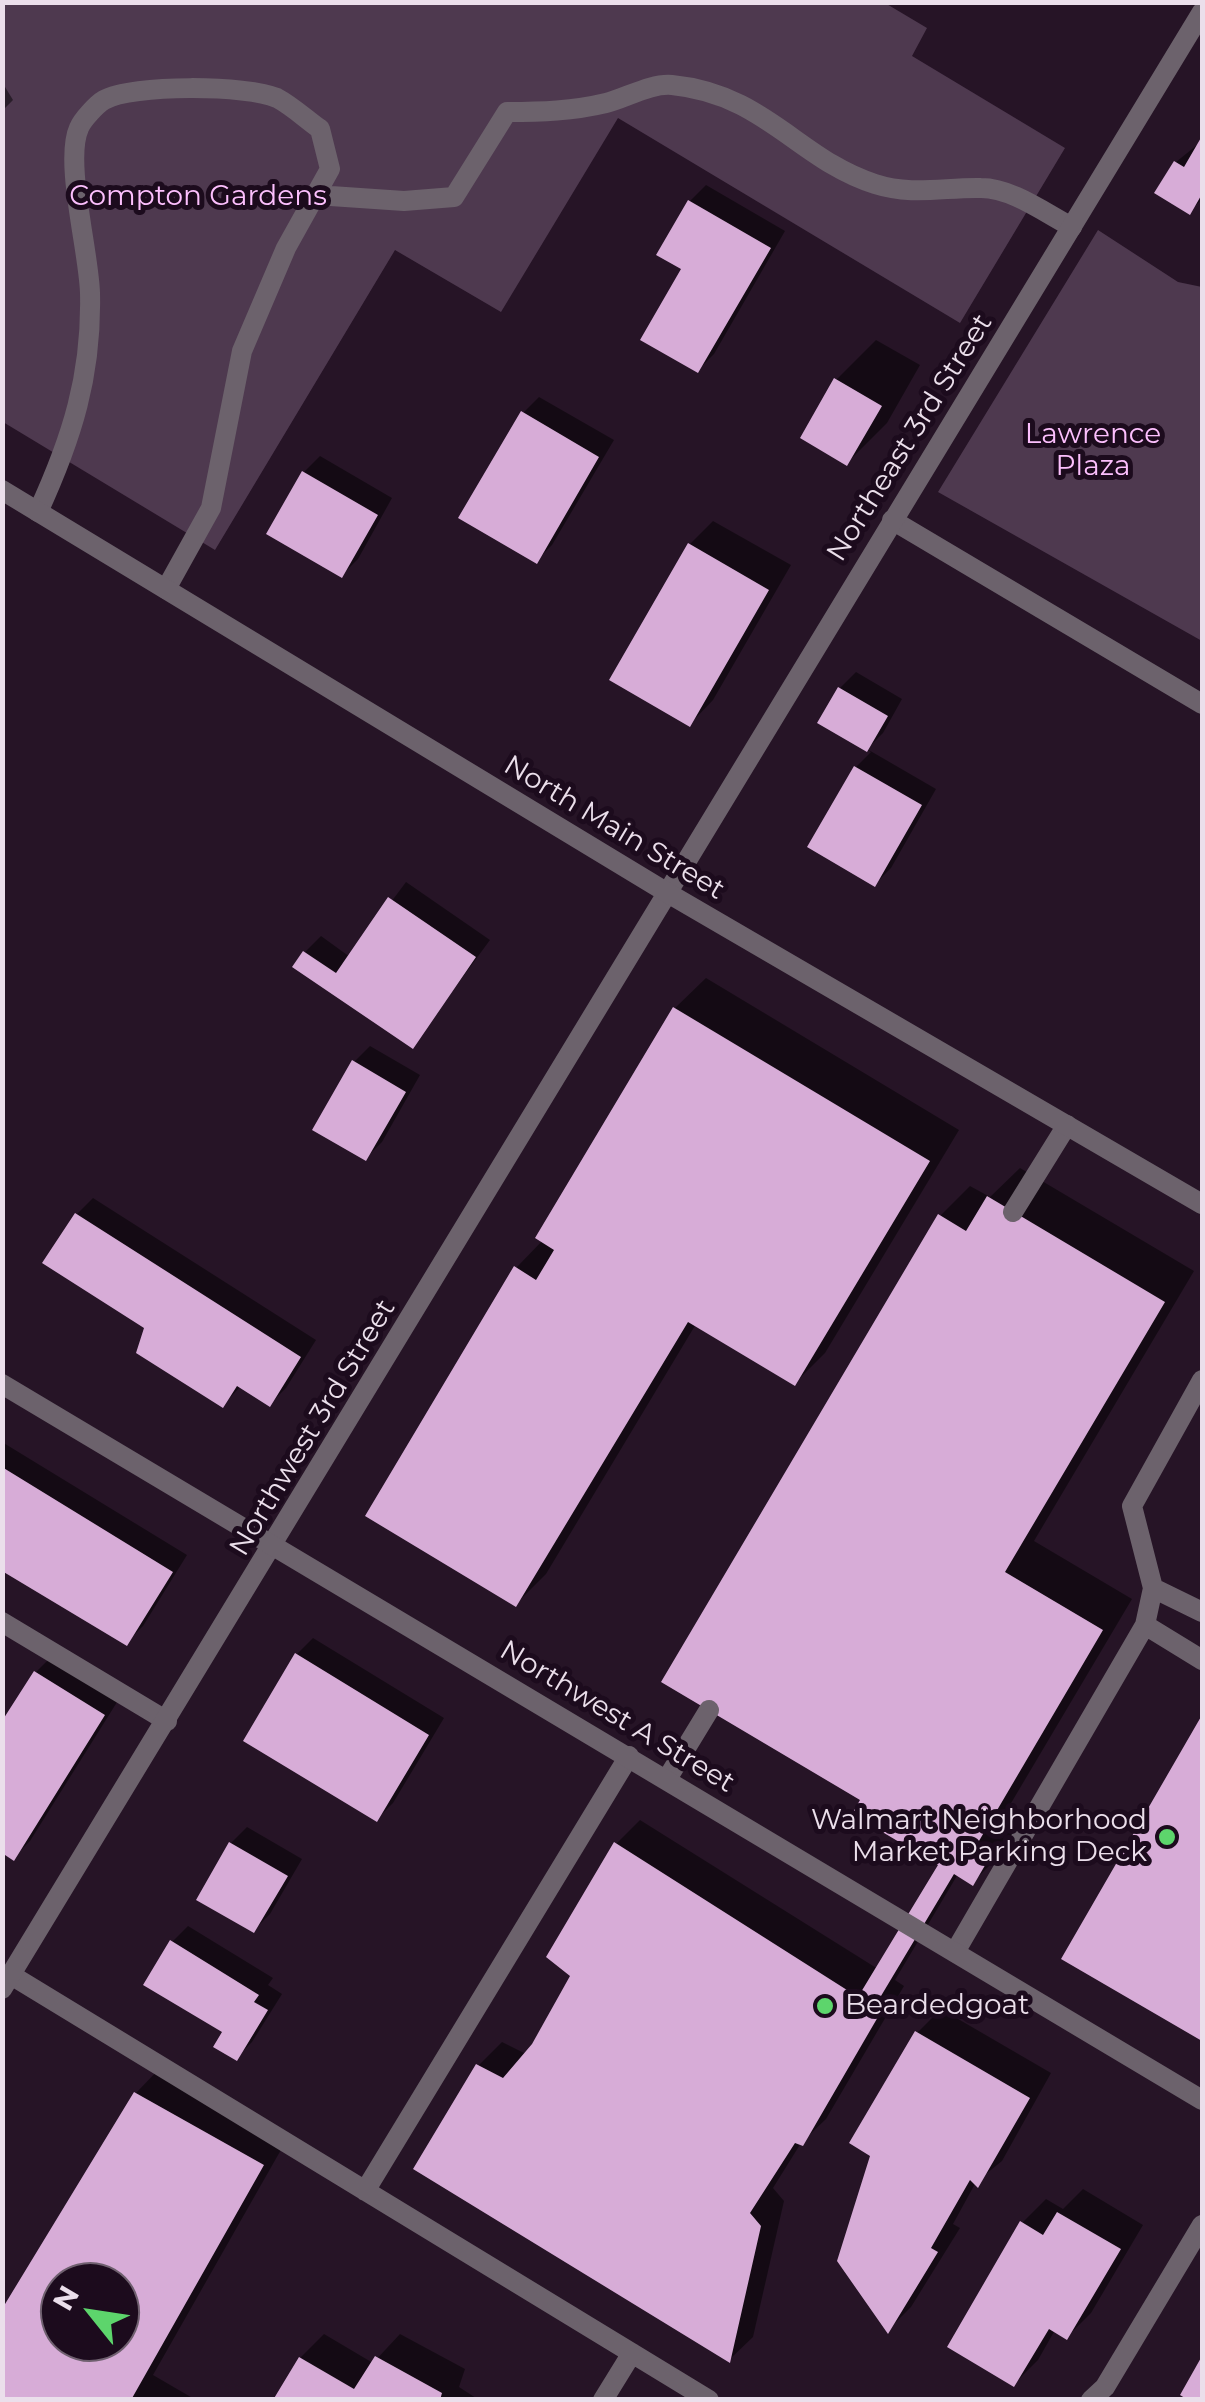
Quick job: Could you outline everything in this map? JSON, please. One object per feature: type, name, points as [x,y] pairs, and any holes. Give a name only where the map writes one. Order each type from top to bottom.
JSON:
[{"type":"street","name":"Northeast 3rd Street","points":[[666,892],[1202,12]]},
{"type":"street","points":[[316,195],[404,201],[454,197],[507,112],[554,112],[605,104],[666,84],[718,92],[766,116],[814,151],[875,184],[936,193],[984,187],[1013,196],[1072,227]]},
{"type":"street","points":[[38,512],[72,440],[90,346],[85,228],[73,167],[79,127],[103,100],[137,91],[223,90],[274,97],[320,129],[330,168],[286,248],[242,351],[210,508],[166,590]]},
{"type":"street","name":"North Main Street","points":[[2,490],[666,892],[1202,1204]]},
{"type":"street","points":[[892,520],[1202,704]]},
{"type":"street","name":"Northwest 3rd Street","points":[[7,1982],[274,1547],[666,892]]},
{"type":"street","points":[[1013,1212],[1066,1125]]},
{"type":"street","points":[[955,1952],[1145,1626],[1154,1588],[1132,1506],[1202,1380]]},
{"type":"street","name":"Northwest A Street","points":[[2,1384],[1202,2100]]},
{"type":"street","points":[[1154,1588],[1202,1612]]},
{"type":"street","points":[[2,1622],[167,1721]]},
{"type":"street","points":[[1145,1626],[1202,1660]]},
{"type":"street","points":[[668,1779],[710,1710]]},
{"type":"street","points":[[366,2191],[628,1756]]},
{"type":"street","points":[[7,1982],[366,2191],[709,2400]]},
{"type":"street","points":[[1091,2400],[1105,2386],[1202,2225]]},
{"type":"street","points":[[603,2400],[632,2352]]},
{"type":"green space","name":"Compton Gardens","points":[[2,3],[885,3],[927,28],[912,56],[1065,148],[960,323],[618,118],[501,312],[395,250],[215,550],[3,422]]},
{"type":"green space","name":"Lawrence Plaza","points":[[1098,230],[1178,282],[1202,287],[1202,641],[938,492]]},
{"type":"building","points":[[1202,136],[1202,194],[1190,215],[1154,193],[1174,161],[1184,167]]},
{"type":"building","points":[[688,200],[771,248],[698,373],[640,340],[681,269],[656,255]]},
{"type":"building","points":[[834,378],[882,406],[847,466],[800,438]]},
{"type":"building","points":[[521,411],[599,457],[537,564],[458,518]]},
{"type":"building","points":[[302,471],[378,515],[342,578],[266,534]]},
{"type":"building","points":[[688,543],[769,590],[690,727],[609,680]]},
{"type":"building","points":[[838,687],[888,716],[867,752],[817,723]]},
{"type":"building","points":[[854,766],[922,805],[875,887],[807,847]]},
{"type":"building","points":[[388,897],[476,957],[413,1049],[292,967],[303,951],[336,973]]},
{"type":"building","points":[[673,1007],[930,1161],[795,1386],[688,1322],[516,1607],[365,1516],[514,1266],[536,1280],[554,1250],[535,1238]]},
{"type":"building","points":[[352,1060],[406,1092],[366,1161],[312,1130]]},
{"type":"building","points":[[987,1196],[1165,1302],[1005,1572],[1103,1630],[976,1846],[991,1855],[973,1886],[954,1874],[875,2006],[882,2010],[803,2146],[795,2143],[750,2213],[761,2226],[730,2363],[413,2169],[476,2064],[503,2078],[532,2044],[570,1976],[546,1957],[614,1842],[858,1997],[938,1865],[852,1814],[860,1800],[661,1682],[938,1214],[966,1231]]},
{"type":"building","points":[[75,1213],[301,1357],[270,1407],[237,1386],[223,1408],[136,1353],[144,1328],[42,1263]]},
{"type":"building","points":[[2,1467],[173,1572],[127,1646],[2,1571]]},
{"type":"building","points":[[295,1653],[429,1735],[377,1822],[243,1741]]},
{"type":"building","points":[[34,1671],[105,1715],[14,1861],[2,1853],[2,1721]]},
{"type":"building","name":"Walmart Neighborhood Market Parking Deck","points":[[1202,1715],[1202,2041],[1061,1959]]},
{"type":"building","points":[[229,1842],[288,1876],[254,1933],[196,1900]]},
{"type":"building","points":[[170,1940],[259,1995],[254,2002],[268,2010],[237,2061],[213,2047],[222,2032],[143,1985]]},
{"type":"building","points":[[915,2031],[1030,2098],[978,2188],[970,2180],[931,2248],[938,2252],[888,2334],[837,2261],[870,2156],[849,2143]]},
{"type":"building","points":[[134,2092],[264,2165],[131,2400],[2,2400],[2,2309]]},
{"type":"building","points":[[1057,2212],[1121,2249],[1067,2340],[1049,2329],[1014,2387],[947,2347],[1020,2221],[1043,2235]]},
{"type":"building","points":[[375,2356],[442,2393],[440,2400],[273,2400],[299,2357],[354,2389]]},
{"type":"building","points":[[1202,2356],[1202,2400],[1188,2400],[1180,2395]]},
{"type":"place","name":"Walmart Neighborhood Market Parking Deck","points":[[1167,1837]]},
{"type":"place","name":"Beardedgoat","points":[[825,2006]]}]
